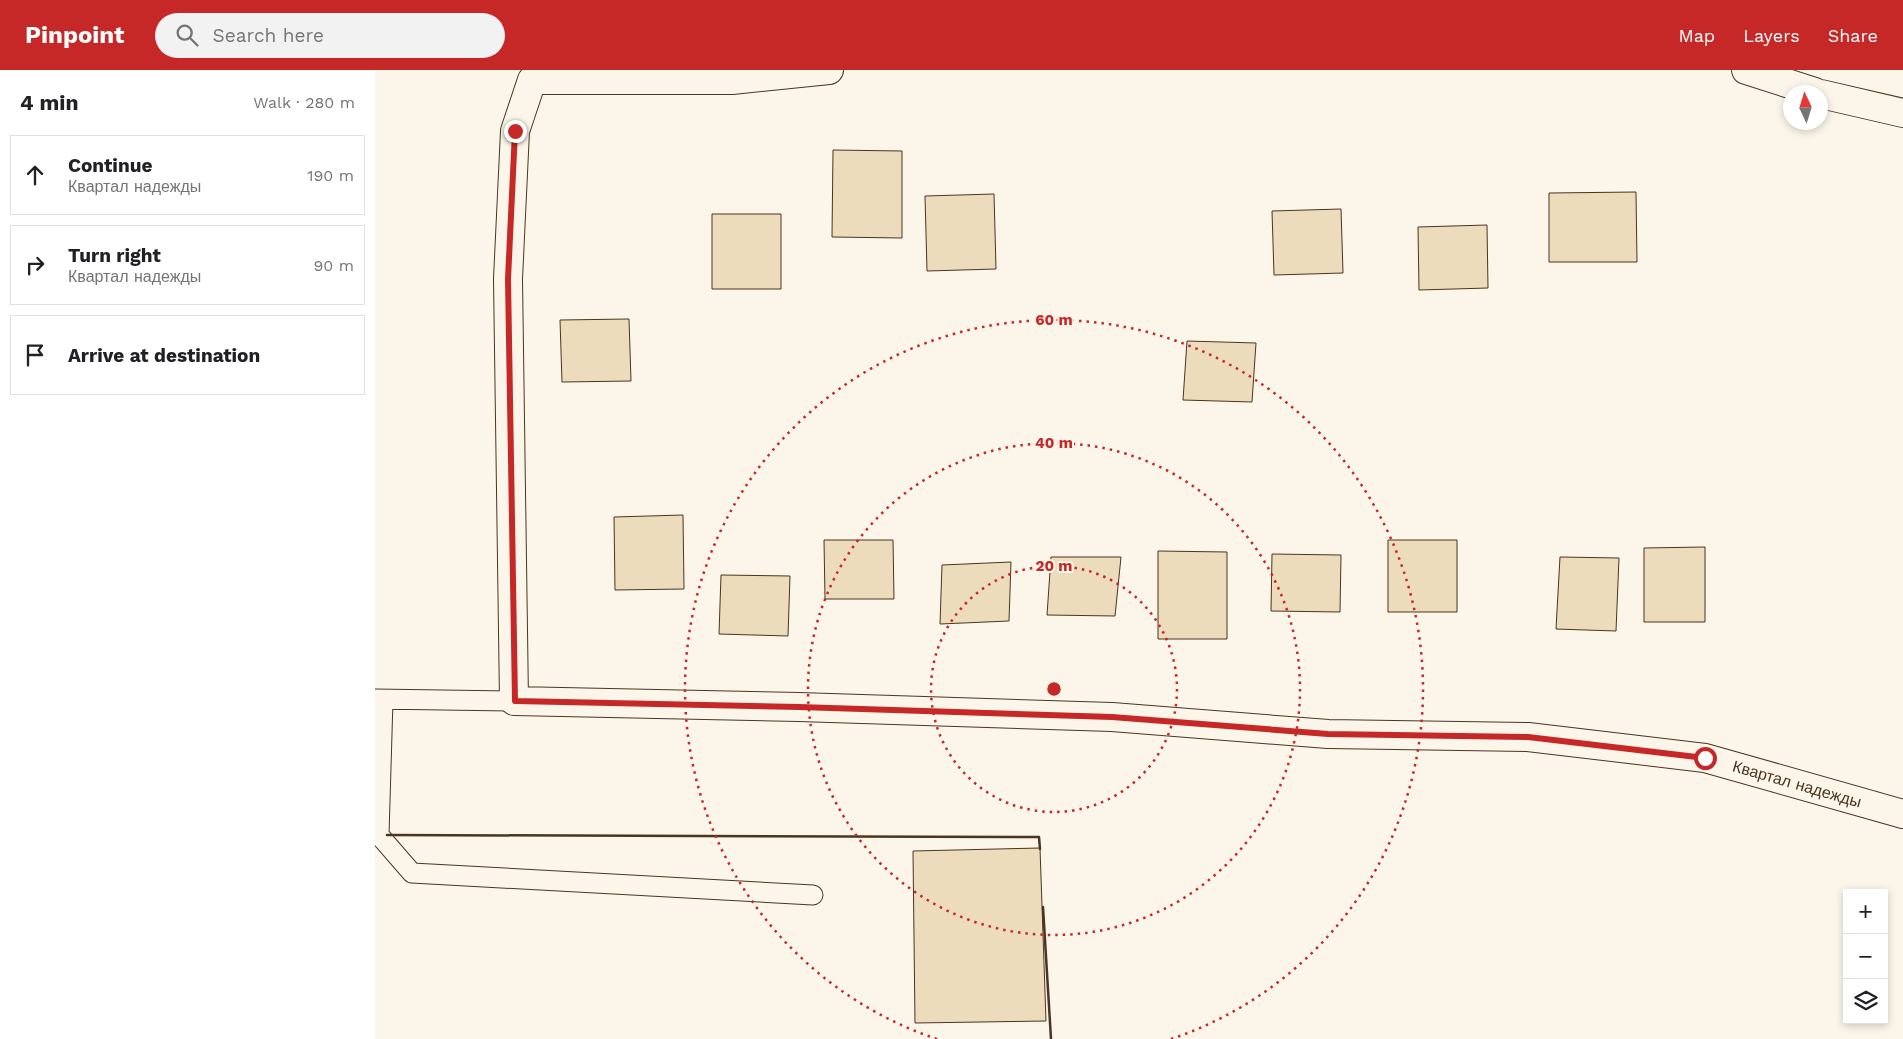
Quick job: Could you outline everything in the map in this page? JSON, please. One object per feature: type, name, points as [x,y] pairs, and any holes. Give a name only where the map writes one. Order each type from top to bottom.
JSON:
[{"type":"street","points":[[515,701],[508,279],[515,131],[533,80],[732,80],[829,70]]},
{"type":"street","points":[[1747,70],[1793,85]]},
{"type":"street","points":[[1828,96],[1903,113]]},
{"type":"street","name":"Квартал надежды","points":[[515,701],[799,707],[1112,717],[1328,734],[1528,737],[1705,758],[1903,814]]},
{"type":"lane","points":[[515,701],[379,700],[379,835],[412,873],[813,896]]},
{"type":"building","points":[[833,150],[902,151],[902,238],[832,237]]},
{"type":"building","points":[[1636,192],[1637,262],[1549,262],[1549,193]]},
{"type":"building","points":[[994,194],[996,269],[927,271],[925,196]]},
{"type":"building","points":[[1341,209],[1343,273],[1274,275],[1272,211]]},
{"type":"building","points":[[712,214],[781,214],[781,289],[712,289]]},
{"type":"building","points":[[1487,225],[1488,288],[1419,290],[1418,227]]},
{"type":"building","points":[[629,319],[631,381],[562,382],[560,320]]},
{"type":"building","points":[[1187,341],[1256,343],[1252,402],[1183,400]]},
{"type":"building","points":[[683,515],[684,589],[615,590],[614,517]]},
{"type":"building","points":[[824,540],[893,540],[894,599],[825,599]]},
{"type":"building","points":[[1388,540],[1457,540],[1457,612],[1388,612]]},
{"type":"building","points":[[1705,547],[1705,622],[1644,622],[1644,548]]},
{"type":"building","points":[[1158,551],[1227,552],[1227,639],[1158,639]]},
{"type":"building","points":[[1272,554],[1341,555],[1340,612],[1271,611]]},
{"type":"building","points":[[1051,557],[1121,557],[1115,616],[1047,615]]},
{"type":"building","points":[[1560,557],[1619,558],[1616,631],[1556,629]]},
{"type":"building","points":[[1011,562],[1009,621],[940,624],[942,565]]},
{"type":"building","points":[[721,575],[790,576],[788,636],[719,634]]},
{"type":"building","points":[[1040,848],[1046,1021],[915,1023],[913,851]]},
{"type":"wall","points":[[387,835],[1039,837],[1040,849]]},
{"type":"wall","points":[[1043,907],[1051,1039]]},
{"type":"route","points":[[515,131],[508,279],[515,701],[799,707],[1112,717],[1328,734],[1528,737],[1705,758]]}]
